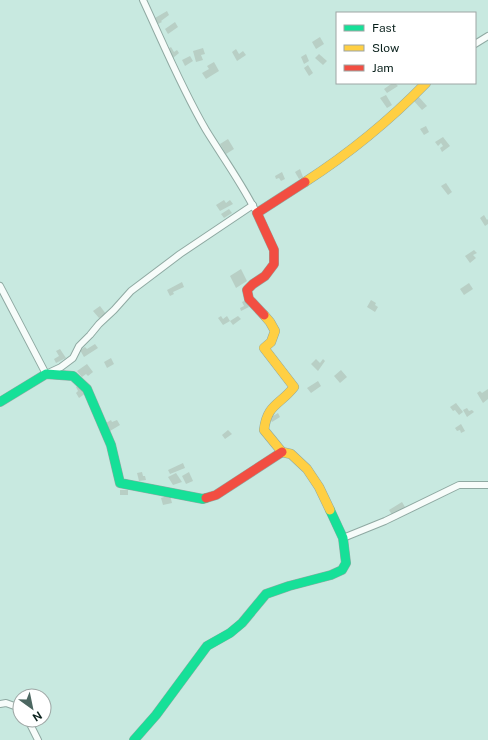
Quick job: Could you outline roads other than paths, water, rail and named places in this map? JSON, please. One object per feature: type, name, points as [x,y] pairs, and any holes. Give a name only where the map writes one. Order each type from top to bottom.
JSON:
[{"type":"street","points":[[134,740],[156,715],[207,646],[224,637],[236,628],[266,594],[289,586],[331,575],[342,570],[346,563],[343,538],[319,487],[307,469],[291,454],[282,452],[264,430],[264,418],[270,408],[288,395],[294,387],[264,348],[271,342],[275,331],[270,322],[249,299],[247,290],[265,276],[274,264],[274,250],[253,205],[233,170],[206,129],[143,0]]},
{"type":"street","points":[[476,43],[488,36]]},
{"type":"street","points":[[257,214],[338,161],[400,110],[425,84]]},
{"type":"street","points":[[0,402],[46,374],[61,367],[73,358],[79,346],[98,324],[114,310],[131,291],[180,254],[253,205]]},
{"type":"street","points":[[0,286],[46,374]]},
{"type":"street","points":[[46,374],[73,376],[88,389],[111,445],[120,483],[203,499],[216,495],[282,452]]},
{"type":"street","points":[[343,538],[385,521],[459,485],[488,486]]},
{"type":"street","points":[[0,704],[6,703],[12,705]]},
{"type":"street","points":[[32,728],[38,740]]}]
